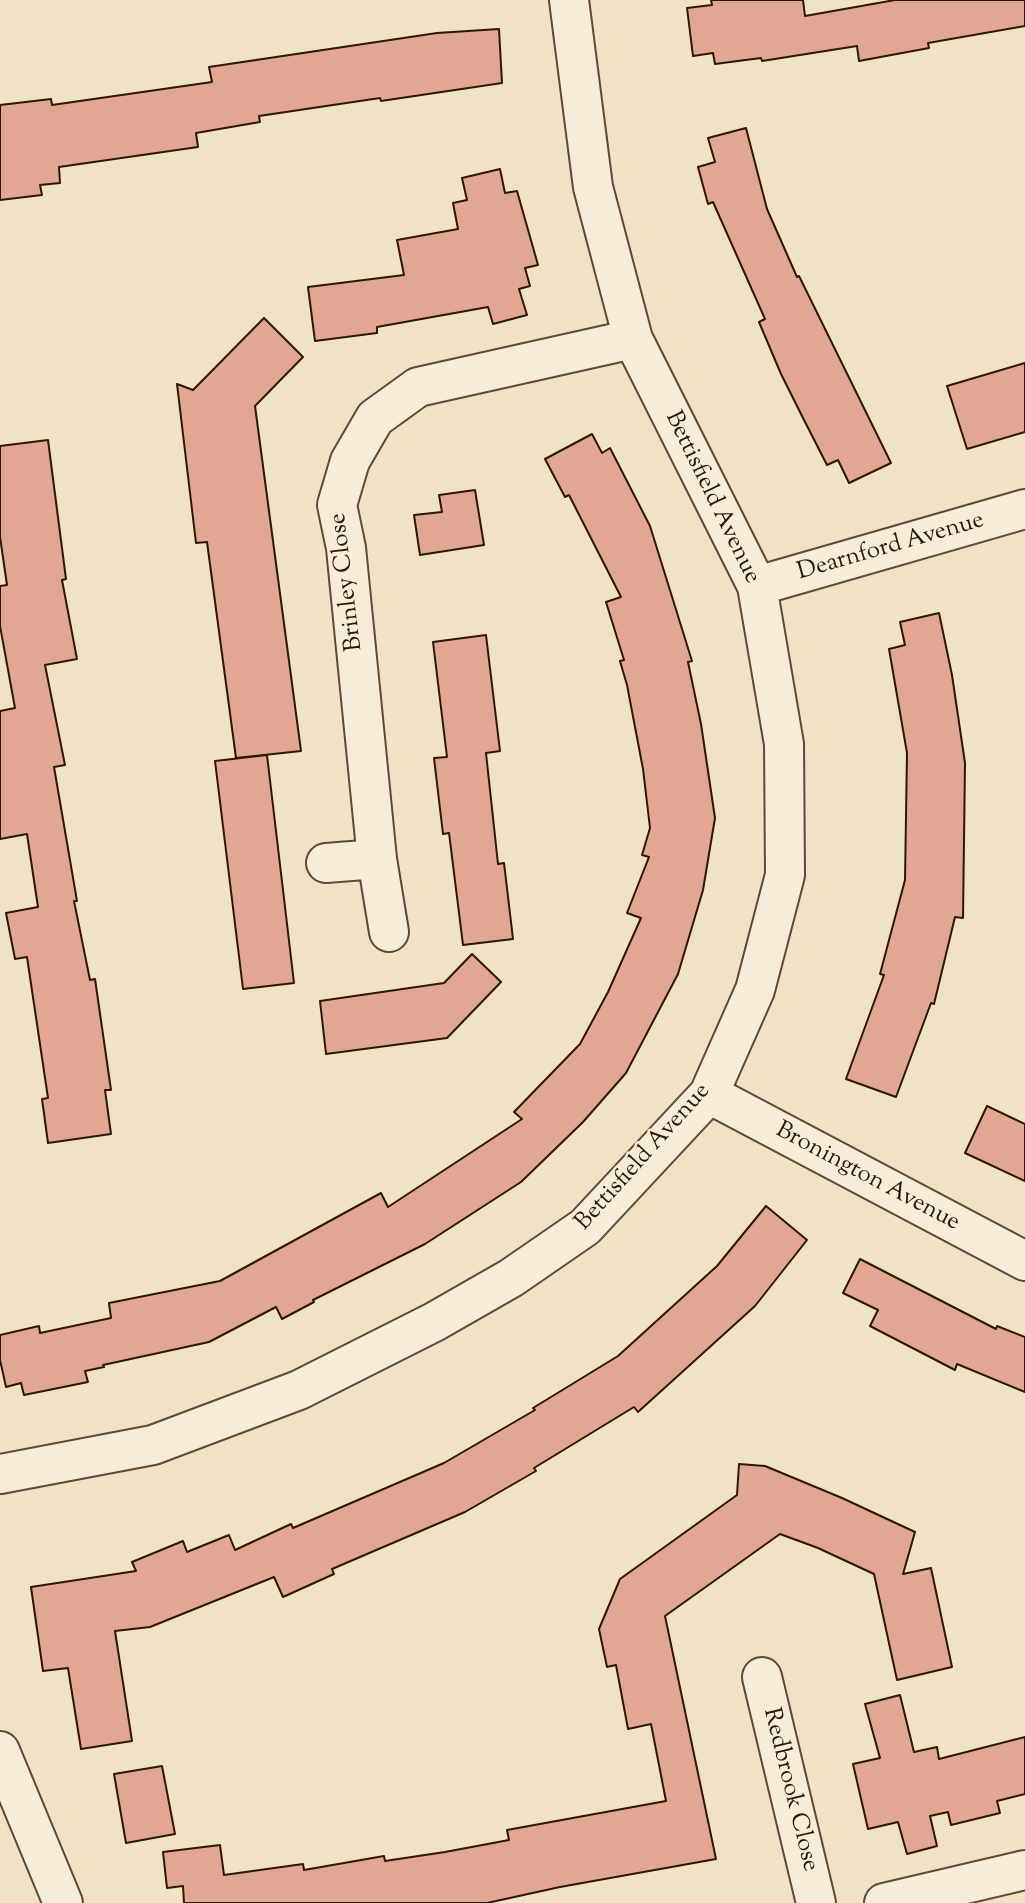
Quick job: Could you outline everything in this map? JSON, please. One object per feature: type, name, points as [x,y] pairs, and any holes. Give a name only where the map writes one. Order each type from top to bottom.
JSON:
[{"type":"street","name":"Bettisfield Avenue","points":[[0,1474],[153,1445],[299,1390],[434,1322],[511,1278],[585,1227],[709,1094],[755,990],[785,875],[785,744],[757,586],[633,339],[593,187],[569,0]]},
{"type":"street","name":"Brinley Close","points":[[389,932],[377,859],[346,548],[337,505],[350,461],[375,418],[418,387],[633,339]]},
{"type":"street","name":"Dearnford Avenue","points":[[757,586],[1025,509]]},
{"type":"street","points":[[326,863],[377,859]]},
{"type":"street","name":"Bronington Avenue","points":[[709,1094],[1025,1261]]},
{"type":"street","name":"Redbrook Close","points":[[762,1677],[816,1903]]},
{"type":"street","points":[[0,1751],[63,1903]]},
{"type":"street","points":[[884,1903],[1025,1870]]},
{"type":"building","points":[[711,0],[803,0],[805,16],[895,0],[1025,0],[1025,26],[928,43],[929,48],[859,61],[857,46],[762,61],[761,58],[715,64],[713,53],[693,56],[687,8],[712,5]]},
{"type":"building","points":[[499,29],[502,83],[259,116],[260,122],[196,133],[198,147],[59,167],[60,183],[40,185],[42,195],[0,200],[0,105],[51,99],[52,105],[212,82],[209,67],[437,33]]},
{"type":"building","points":[[746,128],[767,209],[797,277],[799,276],[891,463],[849,483],[838,460],[827,465],[804,420],[759,322],[765,319],[713,202],[708,204],[698,167],[715,162],[708,138]]},
{"type":"building","points":[[500,169],[505,193],[517,191],[538,265],[525,268],[530,286],[519,289],[527,315],[493,324],[488,307],[377,327],[377,333],[315,341],[308,287],[404,275],[397,240],[458,229],[453,203],[467,200],[462,178]]},
{"type":"building","points":[[264,318],[303,357],[255,406],[301,751],[236,758],[207,542],[196,543],[177,384],[193,390]]},
{"type":"building","points":[[1025,363],[1025,432],[967,449],[947,386]]},
{"type":"building","points":[[592,434],[602,453],[610,448],[650,526],[692,661],[688,662],[701,724],[715,818],[703,890],[678,974],[626,1073],[583,1122],[521,1182],[425,1244],[313,1300],[314,1302],[282,1319],[276,1307],[209,1342],[85,1371],[88,1382],[24,1395],[21,1383],[6,1387],[0,1360],[0,1335],[39,1326],[40,1333],[111,1318],[109,1303],[220,1281],[381,1193],[388,1207],[522,1119],[514,1112],[580,1044],[608,992],[641,918],[627,913],[649,857],[642,855],[650,828],[643,769],[620,661],[624,660],[606,602],[621,597],[569,495],[565,497],[545,459]]},
{"type":"building","points":[[48,440],[66,579],[62,580],[77,659],[45,665],[65,765],[54,767],[77,901],[74,901],[90,980],[95,979],[111,1090],[105,1090],[111,1134],[48,1143],[42,1099],[48,1098],[27,957],[15,959],[6,913],[38,907],[27,834],[0,839],[0,711],[15,708],[0,626],[0,586],[7,585],[0,537],[0,446]]},
{"type":"building","points":[[475,490],[484,545],[420,555],[414,515],[442,512],[439,495]]},
{"type":"building","points":[[939,613],[952,675],[965,763],[963,918],[955,917],[934,1004],[931,1003],[896,1097],[846,1079],[884,975],[880,974],[905,880],[907,753],[889,649],[905,645],[900,622]]},
{"type":"building","points":[[486,635],[500,751],[486,753],[498,864],[504,863],[513,939],[463,945],[449,833],[443,834],[434,758],[447,757],[433,642]]},
{"type":"building","points":[[267,755],[294,983],[243,989],[215,761]]},
{"type":"building","points":[[472,954],[501,982],[447,1038],[326,1054],[320,1001],[444,983]]},
{"type":"building","points":[[987,1106],[1025,1124],[1025,1181],[965,1153]]},
{"type":"building","points":[[766,1206],[807,1240],[755,1306],[638,1412],[634,1407],[534,1468],[536,1471],[465,1512],[332,1569],[334,1574],[283,1597],[274,1577],[150,1627],[115,1631],[132,1741],[81,1749],[68,1668],[43,1671],[31,1587],[136,1571],[132,1562],[183,1541],[187,1552],[229,1535],[235,1550],[291,1524],[293,1528],[444,1463],[535,1410],[533,1408],[618,1356],[717,1266]]},
{"type":"building","points":[[860,1259],[996,1329],[997,1326],[1025,1337],[1025,1392],[957,1364],[955,1370],[870,1326],[878,1310],[843,1293]]},
{"type":"building","points":[[739,1464],[765,1466],[915,1532],[903,1574],[931,1568],[952,1667],[897,1680],[874,1574],[780,1534],[665,1616],[716,1859],[487,1903],[184,1903],[183,1886],[167,1888],[163,1852],[220,1845],[224,1875],[303,1864],[304,1870],[384,1856],[385,1861],[509,1840],[507,1830],[666,1801],[651,1724],[628,1729],[616,1665],[607,1667],[599,1629],[620,1579],[737,1495]]},
{"type":"building","points":[[900,1695],[914,1752],[937,1747],[939,1759],[1025,1737],[1025,1794],[997,1801],[1000,1813],[951,1825],[948,1812],[930,1816],[937,1846],[907,1854],[898,1822],[868,1829],[853,1764],[880,1758],[865,1704]]},
{"type":"building","points":[[162,1766],[175,1834],[126,1843],[114,1774]]}]
